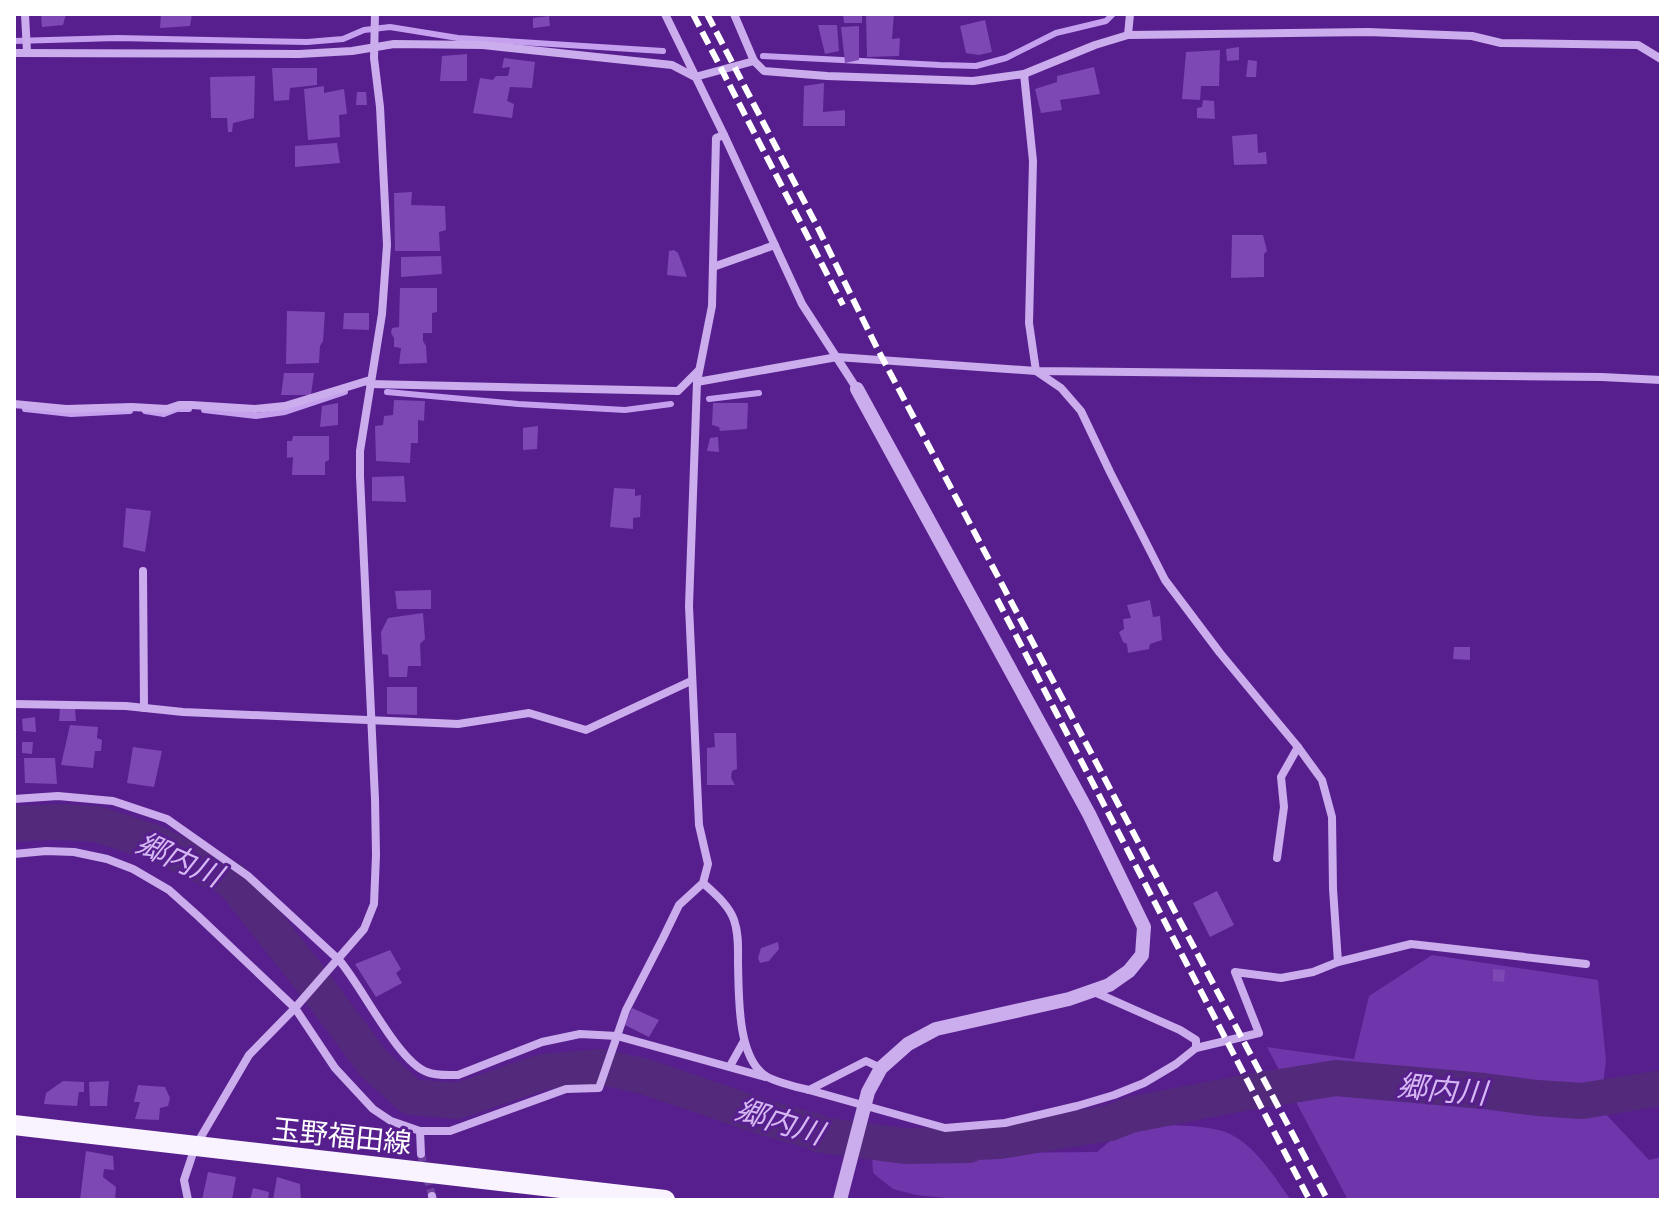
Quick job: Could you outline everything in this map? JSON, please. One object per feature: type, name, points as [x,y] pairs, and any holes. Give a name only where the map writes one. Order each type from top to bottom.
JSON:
[{"type":"main road","name":"玉野福田線","points":[[14,1125],[665,1200]]},
{"type":"street","points":[[25,14],[27,48]]},
{"type":"street","points":[[665,14],[802,304],[857,389],[1089,814],[1144,927],[1142,955],[1129,971],[1109,985],[1054,1003],[936,1029],[908,1044],[881,1068],[868,1092],[840,1200]]},
{"type":"street","points":[[734,14],[754,61],[764,71],[827,76],[973,81],[1024,74],[1128,35],[1368,32],[1472,36],[1501,43],[1638,45],[1661,59]]},
{"type":"street","points":[[1128,35],[1130,14]]},
{"type":"street","points":[[188,1200],[184,1180],[195,1147],[249,1055],[339,960],[364,929],[374,904],[376,855],[372,719],[360,451],[382,314],[387,245],[380,107],[374,58],[375,18]]},
{"type":"street","points":[[14,53],[27,48],[299,54],[394,44],[483,45],[672,65],[695,77],[754,61]]},
{"type":"street","points":[[1024,74],[1033,161],[1029,323],[1036,371],[1061,388],[1081,411],[1165,580],[1322,780],[1332,817],[1338,962]]},
{"type":"street","points":[[14,854],[74,852],[107,859],[133,869],[169,890],[298,1005],[335,1068],[373,1109],[391,1121],[420,1131],[450,1131],[566,1089],[599,1088],[626,1010],[679,905],[703,883],[708,864],[699,825],[689,606],[697,382],[712,306],[716,138],[724,135]]},
{"type":"street","points":[[713,267],[775,245]]},
{"type":"street","points":[[697,382],[837,357],[1036,371],[1661,380]]},
{"type":"street","points":[[14,404],[66,409],[167,409],[191,405],[255,409],[285,406],[370,382],[678,391],[699,370]]},
{"type":"street","points":[[143,571],[144,708]]},
{"type":"street","points":[[14,704],[458,724],[529,713],[586,730],[691,681]]},
{"type":"street","points":[[1277,858],[1284,807],[1281,777],[1298,747]]},
{"type":"street","points":[[14,799],[58,796],[113,801],[167,819],[248,876],[339,960],[410,1061],[425,1072],[444,1076],[458,1075],[542,1042],[580,1034],[616,1039],[730,1066],[945,1128],[1005,1123],[1102,1099],[1144,1083],[1196,1048],[1259,1033],[1235,972],[1281,978],[1411,944],[1586,964]]},
{"type":"street","points":[[703,883],[734,918],[744,1041],[753,1064],[765,1077]]},
{"type":"street","points":[[1092,991],[1180,1030],[1196,1040],[1196,1048]]},
{"type":"street","points":[[730,1066],[744,1041]]},
{"type":"street","points":[[809,1090],[866,1061],[881,1068]]},
{"type":"street","points":[[420,1131],[421,1154]]},
{"type":"shaded area","points":[[1432,955],[1598,980],[1606,1060],[1600,1108],[1649,1160],[1661,1157],[1661,1200],[1348,1200],[1267,1047],[1354,1059],[1369,996]]},
{"type":"shaded area","points":[[1151,1125],[1204,1127],[1232,1135],[1258,1156],[1291,1200],[956,1199],[893,1189],[873,1173],[872,1154],[1097,1152],[1122,1131]]},
{"type":"building","points":[[41,14],[66,14],[63,25],[42,27]]},
{"type":"building","points":[[161,14],[192,14],[190,26],[160,28]]},
{"type":"building","points":[[843,14],[862,14],[862,23],[844,23]]},
{"type":"building","points":[[866,14],[894,14],[892,39],[900,38],[899,56],[867,57]]},
{"type":"building","points":[[549,16],[550,26],[533,28],[533,18]]},
{"type":"building","points":[[985,20],[992,52],[979,55],[966,53],[960,26]]},
{"type":"building","points":[[818,25],[837,25],[839,51],[825,54]]},
{"type":"building","points":[[859,26],[859,60],[845,63],[841,27]]},
{"type":"building","points":[[1239,47],[1239,60],[1227,61],[1226,49]]},
{"type":"building","points":[[1220,50],[1219,86],[1201,86],[1200,100],[1182,99],[1186,52]]},
{"type":"building","points":[[467,54],[467,81],[440,81],[442,56]]},
{"type":"building","points":[[504,58],[535,62],[532,88],[510,87],[507,101],[514,104],[512,118],[473,113],[480,78],[493,80],[496,76],[508,76],[510,67],[502,68]]},
{"type":"building","points":[[1248,60],[1257,61],[1256,77],[1246,77]]},
{"type":"building","points":[[1094,67],[1100,94],[1060,100],[1062,110],[1041,113],[1035,89],[1057,82],[1057,76]]},
{"type":"building","points":[[272,68],[317,68],[317,85],[290,88],[289,100],[274,101]]},
{"type":"building","points":[[255,76],[254,118],[233,123],[232,132],[228,132],[227,118],[211,118],[210,77]]},
{"type":"building","points":[[824,83],[823,112],[845,110],[845,126],[803,126],[804,86]]},
{"type":"building","points":[[324,86],[324,93],[344,89],[347,114],[339,115],[340,137],[308,140],[304,89]]},
{"type":"building","points":[[357,92],[366,92],[367,105],[356,105]]},
{"type":"building","points":[[1203,100],[1214,101],[1215,119],[1197,118],[1197,108],[1202,107]]},
{"type":"building","points":[[1257,134],[1258,153],[1266,152],[1267,164],[1234,165],[1232,136]]},
{"type":"building","points":[[337,143],[340,163],[295,167],[295,146]]},
{"type":"building","points":[[412,192],[411,205],[445,206],[446,230],[439,232],[440,251],[395,251],[394,193]]},
{"type":"building","points":[[1232,235],[1263,235],[1267,251],[1264,254],[1264,277],[1231,278]]},
{"type":"building","points":[[674,250],[687,277],[667,275],[669,251]]},
{"type":"building","points":[[441,256],[442,274],[401,277],[401,257]]},
{"type":"building","points":[[400,288],[437,288],[437,312],[432,313],[432,333],[423,333],[427,363],[399,364],[401,348],[394,347],[391,333],[392,328],[399,327]]},
{"type":"building","points":[[287,311],[325,312],[319,363],[286,364]]},
{"type":"building","points":[[344,313],[369,313],[369,330],[343,329]]},
{"type":"building","points":[[284,373],[314,373],[311,395],[281,395]]},
{"type":"building","points":[[394,400],[425,401],[424,421],[418,420],[418,443],[411,443],[410,463],[376,461],[375,426],[383,425],[384,416],[393,415]]},
{"type":"building","points":[[338,403],[338,425],[320,427],[322,406]]},
{"type":"building","points":[[713,403],[748,403],[747,429],[720,431],[719,427],[712,425]]},
{"type":"building","points":[[538,426],[537,449],[523,450],[523,428]]},
{"type":"building","points":[[293,436],[329,436],[329,460],[325,462],[325,475],[292,475],[293,457],[287,458],[287,441],[292,441]]},
{"type":"building","points":[[718,437],[719,452],[707,451],[710,438]]},
{"type":"building","points":[[404,476],[406,502],[372,501],[372,477]]},
{"type":"building","points":[[614,488],[635,489],[635,496],[641,495],[640,517],[633,518],[633,529],[610,527]]},
{"type":"building","points":[[126,508],[151,511],[145,552],[123,547]]},
{"type":"building","points":[[431,590],[431,609],[397,609],[395,591]]},
{"type":"building","points":[[1150,600],[1153,617],[1160,616],[1162,640],[1150,644],[1149,649],[1128,653],[1127,644],[1119,632],[1124,629],[1123,619],[1131,618],[1127,605]]},
{"type":"building","points":[[423,613],[425,639],[420,644],[421,666],[408,666],[407,677],[389,677],[388,655],[382,654],[381,632],[388,618]]},
{"type":"building","points":[[1454,647],[1470,647],[1470,660],[1453,659]]},
{"type":"building","points":[[387,687],[417,687],[417,715],[387,714]]},
{"type":"building","points":[[60,708],[75,709],[76,721],[59,721]]},
{"type":"building","points":[[35,717],[36,732],[23,731],[22,719]]},
{"type":"building","points":[[70,725],[98,727],[101,751],[95,751],[93,768],[61,765]]},
{"type":"building","points":[[714,733],[736,733],[737,769],[732,771],[731,778],[735,785],[707,785],[707,748],[715,747]]},
{"type":"building","points":[[22,742],[33,742],[32,754],[22,753]]},
{"type":"building","points":[[133,747],[162,751],[154,787],[127,783]]},
{"type":"building","points":[[24,758],[55,758],[57,784],[25,783]]},
{"type":"building","points":[[1217,891],[1234,925],[1210,937],[1193,903]]},
{"type":"building","points":[[778,942],[779,949],[769,961],[760,963],[761,948]]},
{"type":"building","points":[[390,950],[401,969],[396,973],[402,983],[376,997],[355,964]]},
{"type":"building","points":[[1493,969],[1505,970],[1504,982],[1493,981]]},
{"type":"building","points":[[632,1008],[659,1020],[649,1037],[625,1025]]},
{"type":"building","points":[[63,1081],[84,1082],[84,1092],[79,1092],[77,1106],[44,1104],[46,1093]]},
{"type":"building","points":[[109,1081],[107,1106],[90,1106],[89,1082]]},
{"type":"building","points":[[138,1085],[165,1087],[170,1098],[168,1106],[160,1108],[159,1120],[135,1119],[140,1102],[134,1102]]},
{"type":"building","points":[[86,1151],[113,1156],[114,1170],[104,1169],[103,1177],[116,1187],[115,1200],[80,1200]]},
{"type":"building","points":[[208,1172],[236,1177],[232,1200],[202,1200]]},
{"type":"building","points":[[277,1177],[300,1184],[301,1200],[273,1200]]},
{"type":"building","points":[[253,1188],[269,1192],[268,1200],[250,1200]]},
{"type":"waterway","points":[[763,56],[976,66],[1006,58],[1056,33],[1106,21],[1113,14]]},
{"type":"waterway","points":[[14,41],[117,38],[307,42],[343,39],[364,30],[390,27],[458,38],[663,51]]},
{"type":"waterway","points":[[204,410],[256,416],[285,412],[345,392]]},
{"type":"waterway","points":[[387,392],[625,410],[671,404]]},
{"type":"waterway","points":[[709,399],[759,393]]},
{"type":"waterway","points":[[25,409],[71,414],[130,411]]},
{"type":"waterway","points":[[145,411],[164,414],[189,409]]},
{"type":"waterway","name":"郷内川","points":[[14,824],[96,824],[155,843],[232,880],[374,1064],[411,1097],[457,1101],[543,1072],[601,1067],[643,1076],[821,1135],[904,1146],[969,1145],[999,1141],[1110,1123],[1130,1115],[1336,1078],[1582,1101],[1661,1088]]},
{"type":"tunnel","points":[[421,1154],[432,1196]]},
{"type":"railway","points":[[693,14],[843,305]]},
{"type":"railway","points":[[707,14],[877,348],[1326,1197]]},
{"type":"railway","points":[[997,599],[1309,1199]]}]
